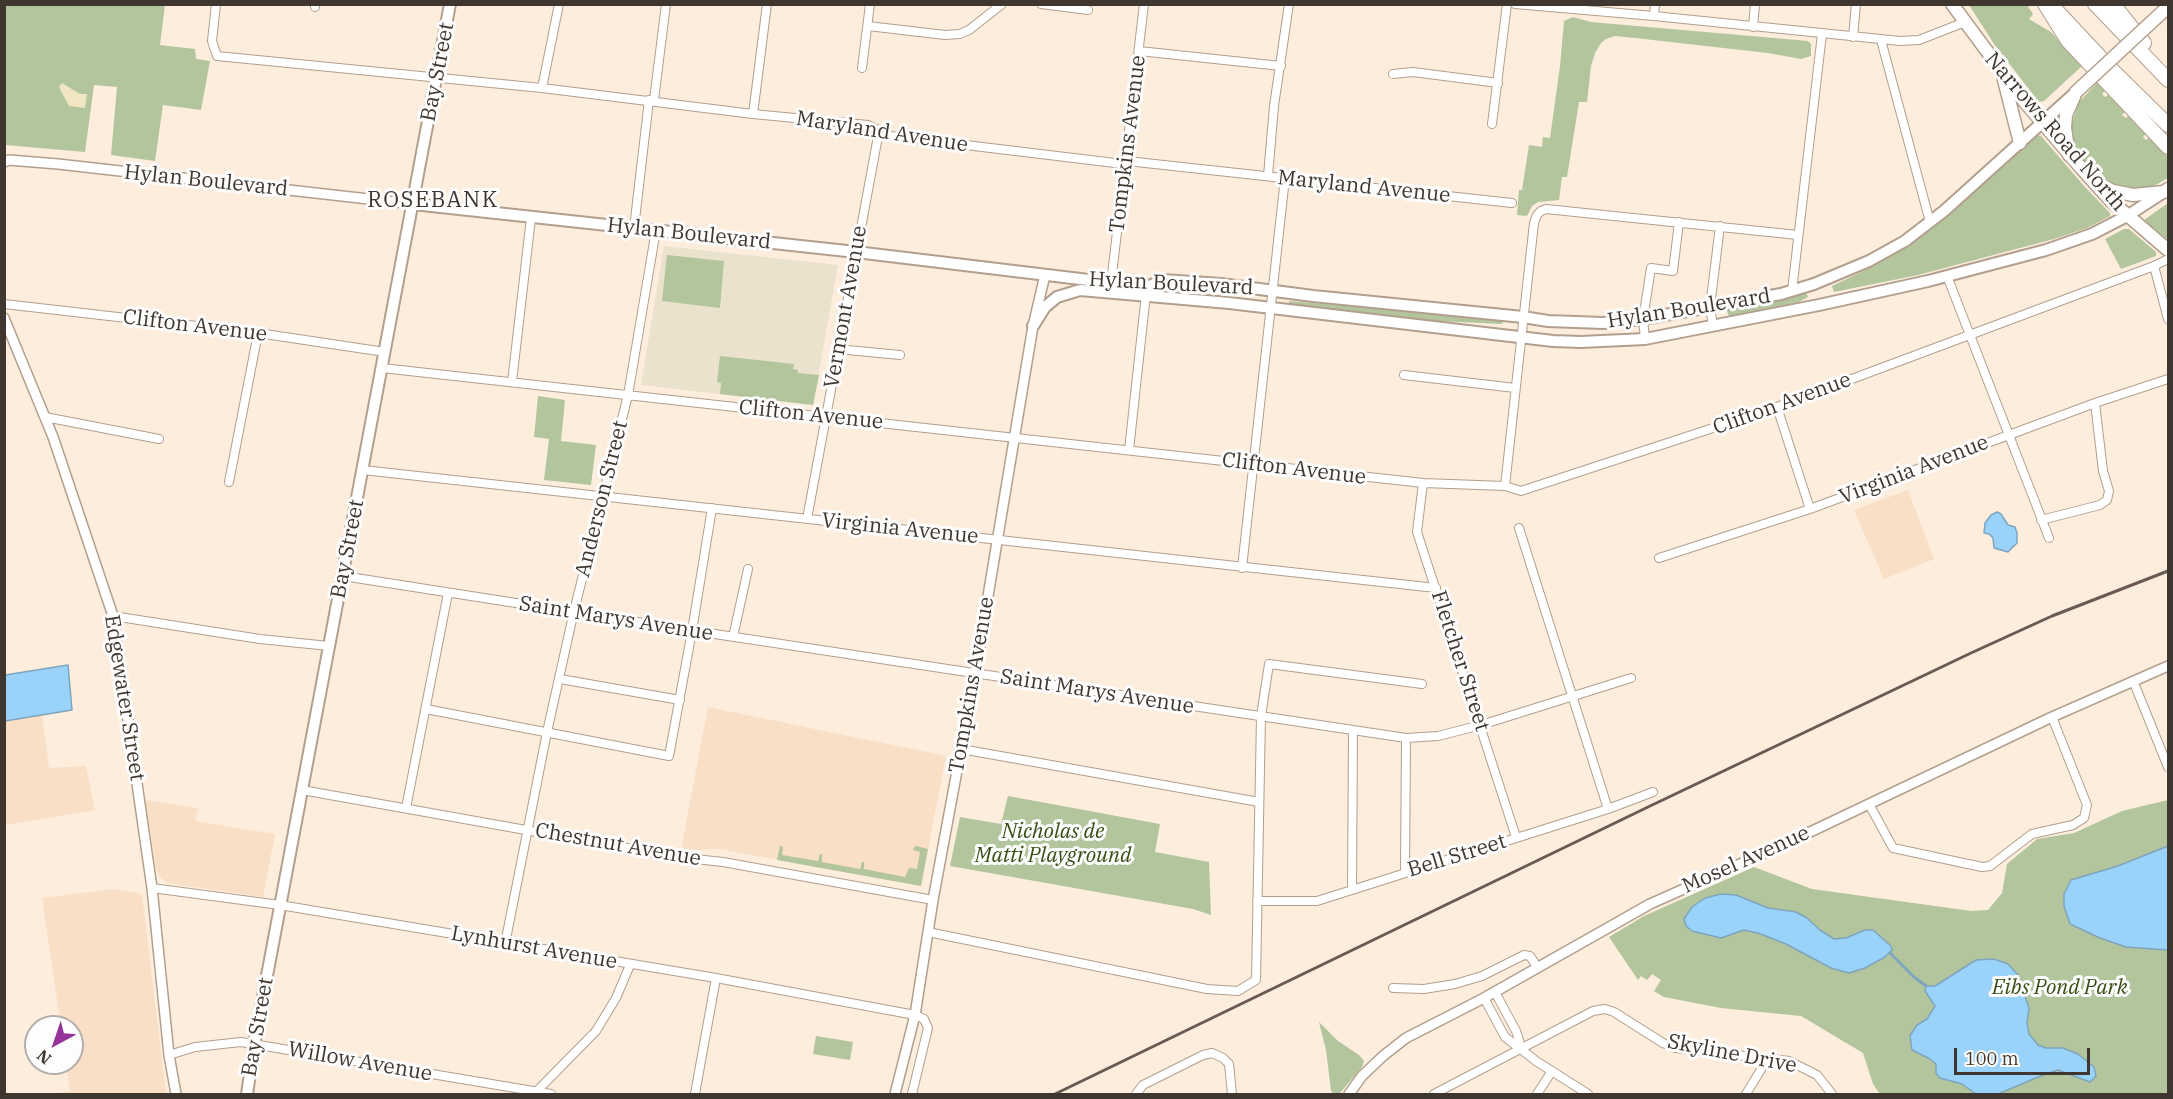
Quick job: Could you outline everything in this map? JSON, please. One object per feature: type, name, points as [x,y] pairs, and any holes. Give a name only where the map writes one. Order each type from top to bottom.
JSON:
[{"type":"highway","points":[[2045,4],[2068,41],[2169,147]]},
{"type":"highway","points":[[2050,4],[2113,71],[2169,125]]},
{"type":"highway","points":[[2095,4],[2169,80]]},
{"type":"highway","points":[[2113,4],[2136,34],[2169,68]]},
{"type":"main road","name":"Bay Street","points":[[247,1095],[254,1044],[450,4]]},
{"type":"main road","name":"Narrows Road North","points":[[1952,4],[2002,73],[2091,180],[2127,216],[2169,250]]},
{"type":"main road","name":"Hylan Boulevard","points":[[1147,291],[1162,280],[1221,284],[1548,321],[1588,323],[1643,319],[1792,291],[1876,257],[1905,241],[1930,222],[2163,16],[2169,7]]},
{"type":"main road","points":[[2002,73],[2020,142]]},
{"type":"main road","points":[[2069,155],[2065,128],[2066,115],[2076,92]]},
{"type":"main road","points":[[2091,180],[2113,191],[2126,194],[2166,191]]},
{"type":"main road","name":"Hylan Boulevard","points":[[413,204],[1111,282],[1147,291],[1270,308],[1428,328],[1581,342],[1645,339],[1819,305],[1947,276],[2076,241],[2127,216],[2166,191]]},
{"type":"main road","points":[[1033,326],[1045,307],[1057,297],[1069,292],[1080,290],[1121,295],[1147,291]]},
{"type":"street","name":"Maryland Avenue","points":[[216,4],[212,41],[217,56],[651,100],[753,114],[868,125],[891,136],[1115,163],[1127,161],[1512,203]]},
{"type":"street","points":[[542,88],[559,4]]},
{"type":"street","points":[[634,228],[666,4]]},
{"type":"street","points":[[753,114],[767,4]]},
{"type":"street","points":[[862,68],[870,4]]},
{"type":"street","points":[[868,26],[960,34],[969,30],[1002,4]]},
{"type":"street","points":[[1041,4],[1088,10]]},
{"type":"street","name":"Tompkins Avenue","points":[[1111,282],[1144,4]]},
{"type":"street","points":[[1268,176],[1289,4]]},
{"type":"street","points":[[1492,124],[1507,4]]},
{"type":"street","points":[[1515,4],[1555,6],[1881,40],[1919,40],[1965,22]]},
{"type":"street","points":[[1654,16],[1655,4]]},
{"type":"street","points":[[1753,27],[1755,4]]},
{"type":"street","points":[[1853,37],[1856,4]]},
{"type":"street","points":[[1792,291],[1822,34]]},
{"type":"street","points":[[1881,40],[1930,222]]},
{"type":"street","points":[[1139,51],[1281,66]]},
{"type":"street","points":[[1393,74],[1413,72],[1498,83]]},
{"type":"street","name":"Vermont Avenue","points":[[807,519],[879,130]]},
{"type":"street","name":"Hylan Boulevard","points":[[4,162],[9,160],[58,164],[413,204]]},
{"type":"street","points":[[1242,568],[1285,178]]},
{"type":"street","points":[[1505,486],[1534,223],[1538,214],[1546,209],[1798,235]]},
{"type":"street","points":[[512,382],[531,218]]},
{"type":"street","points":[[1645,339],[1643,319],[1651,268],[1672,271],[1679,222]]},
{"type":"street","points":[[1713,326],[1710,308],[1719,226]]},
{"type":"street","name":"Anderson Street","points":[[506,944],[547,732],[574,611],[628,395],[656,230]]},
{"type":"street","name":"Clifton Avenue","points":[[382,368],[1423,483],[1505,486],[1521,491],[1777,408],[2169,259]]},
{"type":"street","points":[[2154,266],[2169,319]]},
{"type":"street","name":"Tompkins Avenue","points":[[895,1095],[915,1015],[1033,326],[1045,275]]},
{"type":"street","points":[[1947,276],[2049,538]]},
{"type":"street","points":[[1129,450],[1147,291]]},
{"type":"street","name":"Clifton Avenue","points":[[4,304],[258,333],[385,352]]},
{"type":"street","name":"Edgewater Street","points":[[4,318],[45,417],[113,616],[152,888],[169,1055],[176,1095]]},
{"type":"street","points":[[229,482],[258,333]]},
{"type":"street","points":[[837,349],[900,354]]},
{"type":"street","points":[[1404,375],[1515,387]]},
{"type":"street","name":"Virginia Avenue","points":[[1659,558],[1810,509],[2095,403],[2169,379]]},
{"type":"street","points":[[2041,520],[2100,505],[2107,500],[2109,491],[2103,471],[2095,403]]},
{"type":"street","points":[[1777,408],[1810,509]]},
{"type":"street","points":[[45,417],[159,439]]},
{"type":"street","name":"Virginia Avenue","points":[[363,470],[1436,588]]},
{"type":"street","name":"Fletcher Street","points":[[1423,483],[1417,532],[1516,837]]},
{"type":"street","points":[[426,709],[669,756],[712,508]]},
{"type":"street","points":[[1519,528],[1608,809]]},
{"type":"street","points":[[733,637],[748,569]]},
{"type":"street","name":"Saint Marys Avenue","points":[[343,576],[1406,738],[1438,736],[1481,725],[1631,678]]},
{"type":"street","points":[[406,808],[448,593]]},
{"type":"street","points":[[113,616],[260,639],[329,646]]},
{"type":"street","points":[[928,932],[1207,989],[1238,991],[1256,980],[1261,716],[1269,664],[1422,684]]},
{"type":"street","name":"Mosel Avenue","points":[[1349,1095],[1362,1076],[1406,1038],[1495,992],[1650,904],[1787,843],[2052,717],[2169,666]]},
{"type":"street","points":[[560,679],[680,700]]},
{"type":"street","points":[[2134,683],[2168,763]]},
{"type":"street","points":[[1869,804],[1893,848],[1982,867],[1990,866],[2032,834],[2073,825],[2085,818],[2087,806],[2052,717]]},
{"type":"street","points":[[1352,889],[1353,731]]},
{"type":"street","points":[[1405,872],[1406,738]]},
{"type":"street","points":[[961,749],[1259,802]]},
{"type":"street","name":"Chestnut Avenue","points":[[302,790],[933,900]]},
{"type":"street","name":"Bell Street","points":[[1257,901],[1317,901],[1608,809],[1653,792]]},
{"type":"street","name":"Lynhurst Avenue","points":[[152,888],[280,905],[716,978],[915,1015]]},
{"type":"street","points":[[1393,988],[1424,989],[1455,984],[1482,976],[1524,955],[1530,956],[1538,968]]},
{"type":"street","points":[[537,1092],[596,1031],[616,998],[630,965]]},
{"type":"street","points":[[694,1095],[716,978]]},
{"type":"street","points":[[1495,992],[1516,1031],[1522,1050]]},
{"type":"street","points":[[1484,998],[1505,1037],[1588,1095]]},
{"type":"street","name":"Skyline Drive","points":[[1434,1095],[1593,1011],[1605,1009],[1614,1012],[1663,1043],[1676,1047],[1789,1061],[1820,1078],[1832,1095]]},
{"type":"street","points":[[912,1095],[928,1029],[924,1019],[915,1015]]},
{"type":"street","name":"Willow Avenue","points":[[169,1055],[195,1047],[241,1042],[551,1095]]},
{"type":"street","points":[[1136,1095],[1143,1085],[1203,1055],[1212,1053],[1229,1064],[1232,1095]]},
{"type":"street","points":[[1746,1095],[1768,1058]]},
{"type":"street","points":[[1537,1095],[1552,1071]]},
{"type":"shaded area","points":[[664,246],[838,265],[813,405],[641,385]]},
{"type":"shaded area","points":[[1908,490],[1934,559],[1884,579],[1854,510]]},
{"type":"shaded area","points":[[708,707],[946,756],[921,886],[719,849],[681,850]]},
{"type":"shaded area","points":[[42,715],[49,768],[86,766],[95,810],[5,825],[5,721]]},
{"type":"shaded area","points":[[145,800],[198,808],[195,821],[275,834],[263,897],[167,883],[157,873]]},
{"type":"shaded area","points":[[114,889],[142,894],[166,1094],[52,1094],[70,1091],[68,1075],[84,1075],[84,1015],[59,1015],[42,898]]},
{"type":"green space","points":[[4,5],[165,5],[160,45],[195,49],[196,59],[210,61],[201,110],[163,105],[155,161],[111,155],[117,87],[94,85],[85,152],[5,145]]},
{"type":"green space","points":[[1969,5],[2027,5],[2033,14],[2029,19],[2051,32],[2082,66],[2044,101],[2039,102],[1994,44]]},
{"type":"green space","points":[[1573,17],[1591,22],[1808,41],[1811,44],[1811,56],[1801,59],[1768,53],[1635,38],[1615,36],[1606,39],[1595,53],[1591,66],[1587,102],[1579,102],[1567,177],[1562,177],[1559,200],[1538,202],[1532,206],[1527,216],[1517,215],[1519,190],[1522,190],[1529,145],[1542,147],[1543,137],[1550,138],[1564,21]]},
{"type":"green space","points":[[2097,83],[2105,91],[2102,94],[2105,97],[2108,95],[2125,112],[2122,115],[2126,118],[2128,116],[2146,134],[2143,137],[2146,140],[2149,137],[2168,157],[2168,178],[2154,186],[2123,188],[2099,177],[2082,159],[2076,150],[2071,126],[2079,102]]},
{"type":"green space","points":[[2037,135],[2041,136],[2110,213],[2110,216],[2087,228],[2054,239],[1918,275],[1834,292],[1832,286],[1893,255],[1948,214]]},
{"type":"green space","points":[[2168,203],[2168,240],[2144,220]]},
{"type":"green space","points":[[2124,229],[2129,229],[2156,252],[2156,256],[2121,269],[2105,239]]},
{"type":"green space","points":[[667,255],[724,261],[720,308],[662,301]]},
{"type":"green space","points":[[1807,294],[1808,297],[1799,302],[1729,316],[1726,309]]},
{"type":"green space","points":[[1289,301],[1503,321],[1502,324],[1437,321],[1331,310],[1289,304]]},
{"type":"green space","points":[[720,356],[794,364],[793,369],[798,370],[798,373],[819,375],[813,405],[720,394],[721,383],[717,382]]},
{"type":"green space","points":[[538,396],[565,400],[561,441],[596,445],[591,485],[544,480],[549,439],[534,437]]},
{"type":"green space","name":"Nicholas de Matti Playground","points":[[1008,796],[1160,824],[1155,852],[1209,862],[1211,915],[1193,909],[950,866],[960,817],[1001,824]]},
{"type":"green space","name":"Eibs Pond Park","points":[[2168,800],[2168,1094],[1880,1094],[1873,1084],[1863,1053],[1801,1016],[1721,1008],[1664,997],[1654,991],[1661,980],[1652,974],[1647,980],[1641,976],[1638,980],[1609,937],[1644,916],[1754,867],[1812,889],[1971,911],[1988,910],[2002,893],[2007,864],[2037,839],[2074,833],[2122,811]]},
{"type":"green space","points":[[780,846],[783,847],[782,855],[818,861],[822,854],[822,862],[860,869],[864,862],[864,869],[905,877],[909,868],[917,869],[920,852],[913,850],[914,848],[916,846],[928,849],[921,886],[777,860]]},
{"type":"green space","points":[[1319,1022],[1338,1041],[1364,1061],[1362,1067],[1339,1094],[1331,1091],[1326,1050]]},
{"type":"green space","points":[[816,1036],[853,1042],[850,1060],[813,1054]]},
{"type":"sand","points":[[62,83],[80,94],[87,94],[85,108],[69,106],[59,87]]},
{"type":"water","points":[[1997,512],[2008,525],[2015,527],[2017,533],[2017,543],[2008,552],[1994,548],[1993,538],[1984,533],[1985,523],[1991,515]]},
{"type":"water","points":[[68,665],[72,710],[5,721],[5,675]]},
{"type":"water","points":[[2168,846],[2168,950],[2126,947],[2070,924],[2064,906],[2064,894],[2071,880],[2118,866]]},
{"type":"water","points":[[1721,894],[1736,895],[1768,908],[1796,912],[1834,939],[1873,930],[1891,946],[1892,950],[1885,957],[1865,968],[1849,973],[1831,968],[1786,944],[1758,933],[1744,930],[1721,938],[1692,931],[1686,926],[1684,919],[1692,907],[1705,898]]},
{"type":"water","points":[[1994,959],[2008,964],[2018,975],[2029,1008],[2027,1023],[2029,1034],[2038,1045],[2046,1048],[2063,1048],[2078,1054],[2094,1067],[2096,1076],[2090,1082],[2058,1070],[1998,1094],[1976,1094],[1962,1084],[1940,1078],[1936,1073],[1936,1064],[1912,1050],[1910,1036],[1917,1025],[1927,1019],[1935,1006],[1925,991],[1926,986],[1935,986],[1976,960]]},
{"type":"waterway","points":[[1890,953],[1926,986]]},
{"type":"railway","points":[[1055,1094],[1971,653],[2052,616],[2168,571]]},
{"type":"district","name":"ROSEBANK","points":[[433,201]]}]
